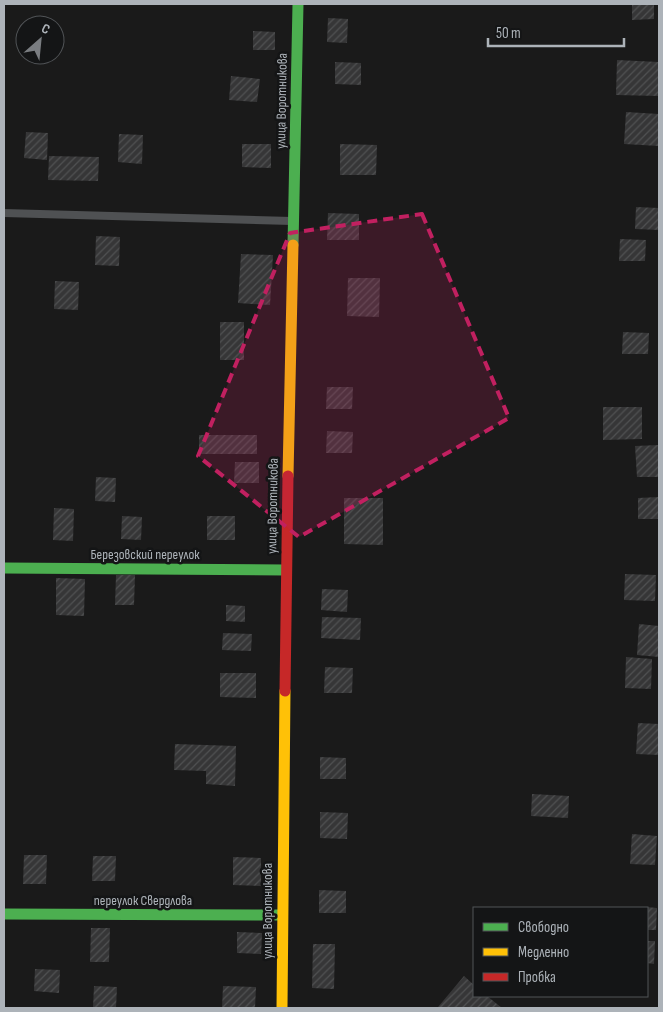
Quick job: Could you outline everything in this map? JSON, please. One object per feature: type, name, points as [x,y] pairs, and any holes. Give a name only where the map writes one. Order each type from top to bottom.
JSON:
[{"type":"street","name":"улица Воротникова","points":[[282,1008],[286,570],[298,4]]},
{"type":"street","name":"Березовский переулок","points":[[4,568],[286,570]]},
{"type":"street","name":"переулок Свердлова","points":[[4,914],[282,916]]},
{"type":"lane","points":[[4,213],[293,221]]},
{"type":"highlighted area","points":[[422,214],[509,418],[299,537],[198,456],[290,233]]},
{"type":"building","points":[[632,4],[654,4],[654,19],[632,20]]},
{"type":"building","points":[[328,18],[348,19],[347,43],[327,42]]},
{"type":"building","points":[[253,31],[275,32],[275,50],[253,50]]},
{"type":"building","points":[[617,60],[659,62],[658,96],[616,95]]},
{"type":"building","points":[[335,62],[361,63],[361,85],[335,84]]},
{"type":"building","points":[[231,76],[260,79],[257,102],[229,100]]},
{"type":"building","points":[[626,112],[659,114],[659,146],[624,144]]},
{"type":"building","points":[[26,132],[48,133],[47,160],[24,158]]},
{"type":"building","points":[[119,134],[143,135],[142,164],[118,162]]},
{"type":"building","points":[[242,144],[271,144],[271,168],[242,167]]},
{"type":"building","points":[[340,144],[377,145],[376,175],[340,175]]},
{"type":"building","points":[[49,156],[99,157],[98,181],[48,180]]},
{"type":"building","points":[[636,207],[659,208],[659,230],[635,229]]},
{"type":"building","points":[[328,213],[359,214],[359,240],[327,240]]},
{"type":"building","points":[[96,236],[120,237],[119,266],[95,265]]},
{"type":"building","points":[[620,239],[646,240],[645,261],[619,261]]},
{"type":"building","points":[[241,254],[273,255],[270,305],[238,303]]},
{"type":"building","points":[[348,278],[380,278],[379,317],[347,316]]},
{"type":"building","points":[[55,281],[79,282],[78,310],[54,309]]},
{"type":"building","points":[[220,322],[244,322],[244,360],[220,360]]},
{"type":"building","points":[[623,332],[649,333],[648,354],[622,354]]},
{"type":"building","points":[[327,387],[353,387],[352,409],[326,409]]},
{"type":"building","points":[[603,407],[642,407],[642,439],[603,440]]},
{"type":"building","points":[[327,431],[353,432],[352,453],[326,453]]},
{"type":"building","points":[[199,435],[257,435],[257,454],[199,454]]},
{"type":"building","points":[[659,445],[659,477],[637,477],[635,446]]},
{"type":"building","points":[[235,462],[259,462],[259,483],[234,483]]},
{"type":"building","points":[[96,477],[116,478],[115,502],[95,501]]},
{"type":"building","points":[[659,497],[659,519],[638,519],[638,498]]},
{"type":"building","points":[[344,498],[383,498],[383,545],[344,544]]},
{"type":"building","points":[[54,508],[74,509],[73,541],[53,540]]},
{"type":"building","points":[[122,516],[142,517],[141,540],[121,539]]},
{"type":"building","points":[[207,516],[235,516],[235,540],[207,540]]},
{"type":"building","points":[[625,574],[656,575],[655,601],[624,600]]},
{"type":"building","points":[[116,575],[135,575],[134,605],[115,605]]},
{"type":"building","points":[[56,578],[85,579],[84,616],[56,615]]},
{"type":"building","points":[[322,589],[348,590],[347,612],[321,610]]},
{"type":"building","points":[[226,605],[245,606],[245,622],[226,621]]},
{"type":"building","points":[[322,617],[361,618],[360,640],[321,638]]},
{"type":"building","points":[[639,624],[659,626],[659,657],[637,655]]},
{"type":"building","points":[[223,633],[252,634],[251,651],[222,650]]},
{"type":"building","points":[[626,657],[652,659],[651,689],[625,688]]},
{"type":"building","points":[[325,667],[353,668],[352,693],[324,693]]},
{"type":"building","points":[[220,673],[256,673],[256,698],[220,697]]},
{"type":"building","points":[[638,723],[659,724],[659,755],[636,754]]},
{"type":"building","points":[[175,744],[236,746],[235,786],[206,784],[206,771],[174,770]]},
{"type":"building","points":[[320,757],[346,758],[346,779],[320,779]]},
{"type":"building","points":[[532,794],[569,796],[568,818],[531,816]]},
{"type":"building","points":[[320,812],[348,813],[347,839],[320,838]]},
{"type":"building","points":[[632,834],[657,836],[655,865],[630,864]]},
{"type":"building","points":[[24,855],[47,855],[46,884],[23,884]]},
{"type":"building","points":[[93,856],[116,856],[115,881],[92,881]]},
{"type":"building","points":[[233,857],[261,858],[261,886],[233,885]]},
{"type":"building","points":[[319,890],[346,891],[346,913],[319,913]]},
{"type":"building","points":[[648,907],[657,908],[656,930],[648,930]]},
{"type":"building","points":[[91,928],[110,928],[109,962],[90,962]]},
{"type":"building","points":[[237,932],[262,933],[261,954],[237,953]]},
{"type":"building","points":[[648,941],[655,941],[654,964],[648,963]]},
{"type":"building","points":[[313,944],[335,944],[334,989],[312,988]]},
{"type":"building","points":[[35,969],[60,970],[59,993],[34,991]]},
{"type":"building","points":[[464,976],[473,984],[473,997],[488,997],[502,1008],[439,1008]]},
{"type":"building","points":[[94,986],[117,987],[116,1008],[93,1008]]},
{"type":"building","points":[[223,986],[256,987],[255,1008],[222,1008]]},
{"type":"traffic: fast","points":[[293,245],[298,4]]},
{"type":"traffic: fast","points":[[4,568],[286,570]]},
{"type":"traffic: fast","points":[[4,914],[282,915]]},
{"type":"traffic: slow","points":[[288,476],[293,245]]},
{"type":"traffic: slow","points":[[282,1008],[285,691]]},
{"type":"traffic: jam","points":[[285,691],[288,476]]}]
